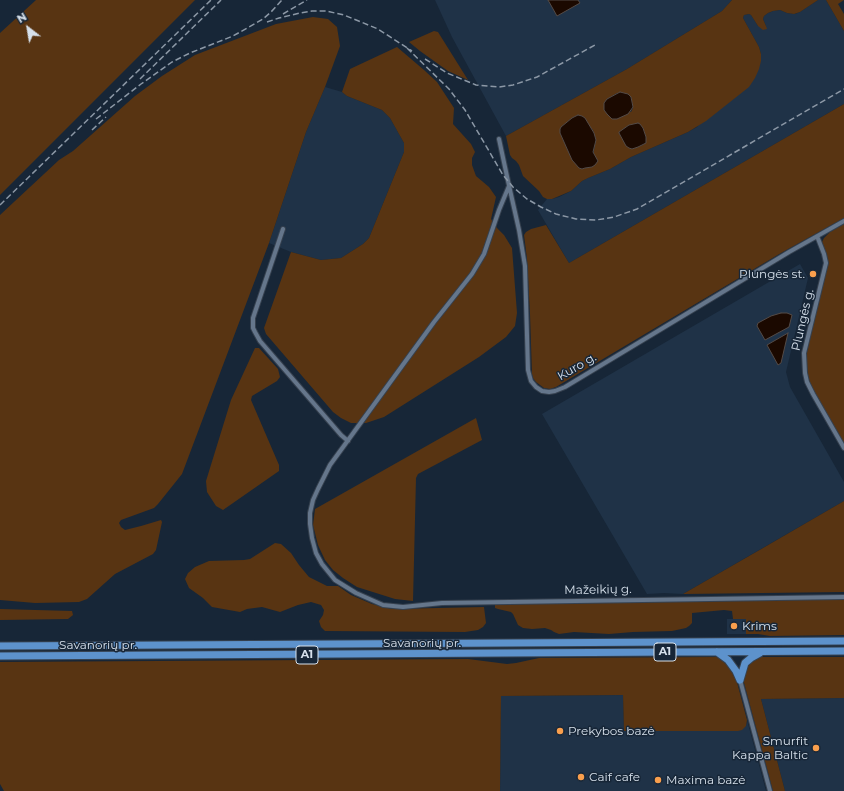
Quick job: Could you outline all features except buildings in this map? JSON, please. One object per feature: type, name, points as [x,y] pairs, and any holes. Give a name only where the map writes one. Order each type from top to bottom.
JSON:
[{"type":"highway","name":"Savanorių pr.","points":[[0,646],[825,642],[844,640]]},
{"type":"highway","name":"Savanorių pr.","points":[[0,656],[844,651]]},
{"type":"highway","points":[[716,652],[728,660],[736,671],[740,680]]},
{"type":"highway","points":[[740,680],[745,663],[762,652]]},
{"type":"street","name":"Kuro g.","points":[[499,139],[519,230],[525,266],[528,370],[531,381],[542,391],[555,391],[565,386],[789,252],[844,221]]},
{"type":"street","name":"Mažeikių g.","points":[[509,186],[484,254],[472,274],[434,322],[330,465],[313,500],[310,513],[310,524],[316,553],[322,564],[335,580],[356,593],[383,604],[403,607],[442,603],[844,597]]},
{"type":"street","points":[[283,228],[254,318],[253,323],[255,332],[260,340],[326,418],[348,441]]},
{"type":"street","name":"Plungės g.","points":[[817,236],[826,263],[804,353],[805,373],[807,382],[813,394],[844,448]]},
{"type":"street","points":[[740,680],[770,791]]},
{"type":"shaded area","points":[[36,0],[195,0],[0,195],[0,33]]},
{"type":"shaded area","points":[[435,0],[732,0],[722,11],[627,69],[506,136],[452,37]]},
{"type":"shaded area","points":[[548,0],[578,0],[580,3],[557,16]]},
{"type":"shaded area","points":[[732,0],[818,0],[800,12],[794,14],[780,10],[768,13],[763,19],[767,29],[763,30],[758,26],[751,15],[744,15],[743,18],[759,47],[761,54],[759,69],[755,78],[749,87],[706,121],[688,132],[588,178],[582,181],[571,191],[552,199],[543,197],[539,191],[523,176],[519,165],[510,155],[506,136],[627,69],[722,11]],"holes":[[[617,93],[631,97],[633,108],[631,112],[604,110],[604,103],[607,99]],[[578,115],[593,130],[596,140],[594,154],[588,168],[582,169],[572,160],[560,133],[561,127]],[[629,125],[643,128],[646,137],[643,145],[632,149],[624,142],[619,132]]]},
{"type":"shaded area","points":[[818,0],[826,0],[844,31],[844,104],[569,263],[538,210],[547,199],[559,197],[571,191],[582,181],[697,127],[761,54],[759,47],[743,18],[744,15],[751,15],[758,26],[766,26],[763,19],[768,13],[780,10],[795,14]]},
{"type":"shaded area","points":[[826,0],[844,0],[838,4],[844,14],[844,31]]},
{"type":"shaded area","points":[[313,17],[328,19],[337,27],[340,46],[306,132],[269,243],[182,474],[154,508],[121,520],[119,523],[125,530],[161,520],[162,522],[156,550],[153,554],[115,574],[87,599],[79,602],[35,603],[0,600],[0,215],[59,160],[73,151],[135,96],[162,76],[195,55],[276,24]]},
{"type":"shaded area","points":[[434,31],[438,32],[468,80],[448,71],[409,42]]},
{"type":"shaded area","points":[[397,47],[437,82],[454,108],[453,124],[471,144],[475,152],[472,158],[472,165],[476,176],[489,187],[496,197],[491,219],[512,248],[517,313],[515,326],[506,337],[479,357],[384,417],[366,423],[351,423],[333,412],[266,334],[264,328],[291,252],[321,260],[341,258],[363,244],[369,238],[404,152],[404,143],[390,118],[382,110],[347,96],[342,92],[350,69]]},
{"type":"shaded area","points":[[325,87],[342,92],[347,96],[382,110],[390,118],[404,143],[404,152],[369,238],[363,244],[341,258],[321,260],[291,252],[269,243],[306,132]]},
{"type":"shaded area","points":[[620,92],[628,94],[631,97],[633,107],[628,114],[617,119],[612,119],[604,110],[604,103],[607,99]]},
{"type":"shaded area","points":[[844,104],[844,218],[781,253],[556,387],[550,389],[544,388],[536,382],[532,374],[527,259],[524,235],[526,232],[546,225],[569,263]]},
{"type":"shaded area","points":[[578,115],[585,118],[594,133],[596,140],[593,152],[598,161],[592,167],[582,169],[579,168],[572,160],[560,133],[561,127]]},
{"type":"shaded area","points":[[638,123],[643,128],[646,143],[632,149],[626,146],[619,132],[629,125]]},
{"type":"shaded area","points":[[844,224],[844,444],[813,391],[807,372],[806,363],[808,342],[827,267],[827,259],[822,242],[830,232]]},
{"type":"shaded area","points":[[800,264],[808,278],[786,372],[790,387],[844,482],[844,501],[683,594],[647,594],[542,414]]},
{"type":"shaded area","points":[[781,313],[792,315],[789,327],[765,340],[757,326],[758,323],[771,316]]},
{"type":"shaded area","points":[[788,333],[781,363],[778,365],[767,345]]},
{"type":"shaded area","points":[[255,348],[259,348],[278,369],[280,377],[277,381],[252,396],[251,400],[279,465],[279,471],[223,510],[216,506],[207,492],[206,481],[231,400]]},
{"type":"shaded area","points":[[476,418],[482,440],[418,474],[416,478],[413,601],[395,599],[357,587],[333,570],[325,560],[318,545],[313,525],[315,509]]},
{"type":"shaded area","points":[[844,501],[844,592],[683,594],[763,548]]},
{"type":"shaded area","points":[[275,543],[281,544],[291,553],[309,577],[327,586],[338,586],[351,595],[372,604],[392,609],[484,607],[486,623],[478,630],[465,632],[325,631],[321,627],[319,621],[324,610],[321,605],[311,602],[280,612],[262,607],[247,609],[240,612],[212,607],[203,598],[189,588],[185,579],[188,573],[195,567],[209,561],[250,559]]},
{"type":"shaded area","points":[[844,599],[844,635],[770,636],[746,634],[746,619],[733,619],[732,611],[724,610],[692,613],[692,623],[689,626],[672,631],[609,634],[574,632],[559,634],[545,628],[523,628],[518,625],[511,612],[495,608],[495,604]]},
{"type":"shaded area","points":[[0,609],[72,611],[73,615],[68,619],[0,620]]},
{"type":"shaded area","points":[[727,619],[746,619],[746,634],[727,634]]},
{"type":"shaded area","points":[[761,657],[844,657],[844,698],[761,699],[785,791],[773,791],[743,679],[747,665],[755,659]]},
{"type":"shaded area","points":[[539,658],[721,658],[734,671],[747,720],[746,726],[742,730],[624,731],[623,695],[501,696],[500,791],[4,791],[0,784],[0,662],[468,659],[507,664]]},
{"type":"shaded area","points":[[623,695],[624,731],[746,726],[747,720],[766,791],[500,791],[501,696]]},
{"type":"shaded area","points":[[844,698],[844,791],[785,791],[761,699]]},
{"type":"railway","points":[[0,205],[211,0]]},
{"type":"railway","points":[[140,79],[221,0]]},
{"type":"railway","points":[[96,119],[172,62],[190,53],[233,36],[249,27],[263,19],[282,0]]},
{"type":"railway","points":[[283,14],[307,0]]},
{"type":"railway","points":[[267,22],[300,13],[326,11],[344,15],[378,29],[412,51]]},
{"type":"railway","points":[[425,59],[447,73],[476,85],[499,87],[513,85],[537,77],[595,45]]},
{"type":"railway","points":[[407,48],[449,89],[465,110],[503,175],[513,187],[527,199],[541,207],[556,214],[576,219],[596,220],[614,217],[637,209],[844,89]]},
{"type":"railway","points":[[92,130],[106,117]]},
{"type":"place","name":"Plungės st.","points":[[813,274]]},
{"type":"place","name":"Krims","points":[[734,626]]},
{"type":"place","name":"Prekybos bazė","points":[[560,731]]},
{"type":"place","name":"Smurfit Kappa Baltic","points":[[816,748]]},
{"type":"place","name":"Caif cafe","points":[[581,777]]},
{"type":"place","name":"Maxima bazė","points":[[658,780]]}]
